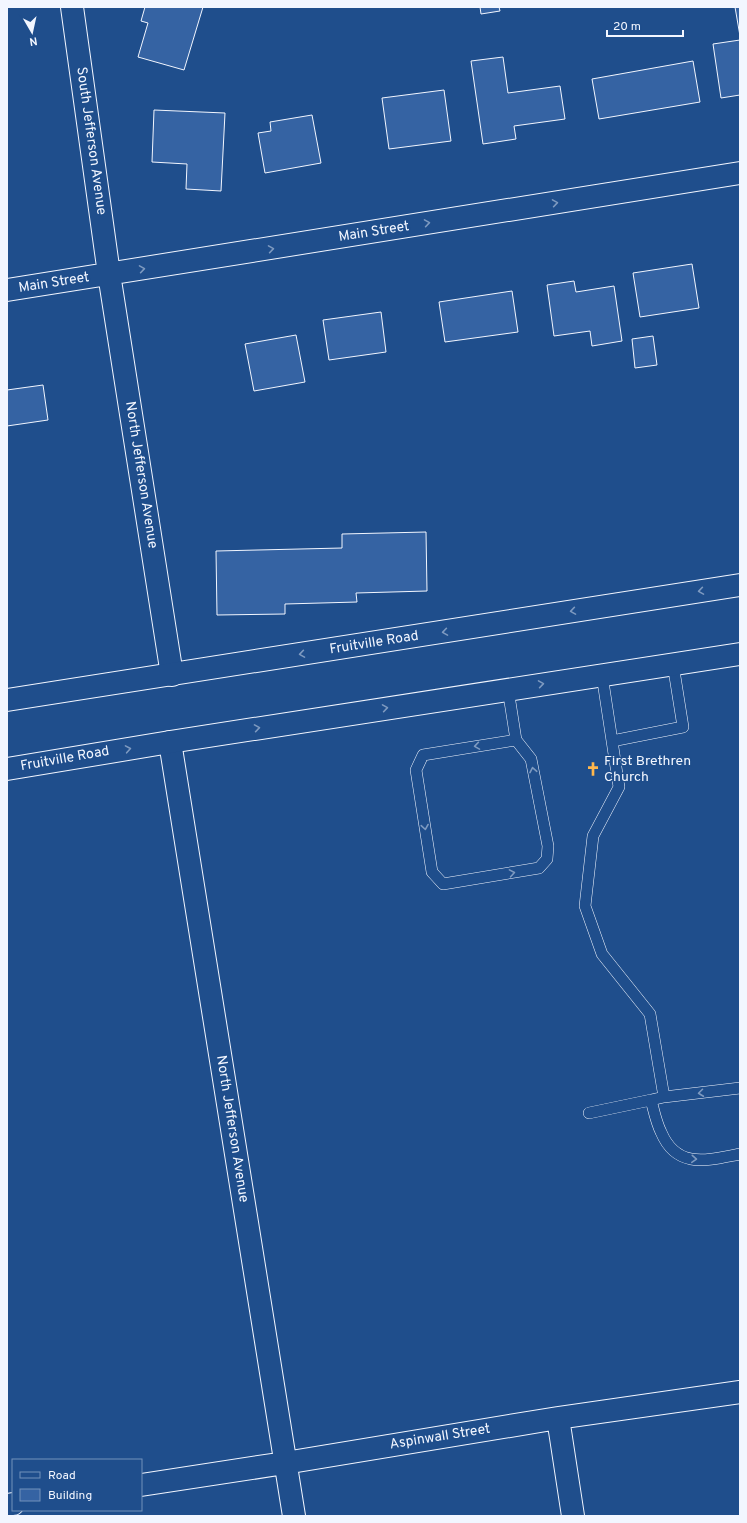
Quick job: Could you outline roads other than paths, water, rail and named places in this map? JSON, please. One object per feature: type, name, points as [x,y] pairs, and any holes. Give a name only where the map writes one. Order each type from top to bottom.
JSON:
[{"type":"street","name":"South Jefferson Avenue","points":[[72,7],[109,274]]},
{"type":"street","name":"Main Street","points":[[7,290],[740,173]]},
{"type":"street","name":"North Jefferson Avenue","points":[[109,274],[172,675]]},
{"type":"street","name":"Fruitville Road","points":[[7,700],[740,585]]},
{"type":"street","name":"Fruitville Road","points":[[7,769],[170,742],[740,654]]},
{"type":"street","name":"North Jefferson Avenue","points":[[170,742],[294,1516]]},
{"type":"street","name":"Aspinwall Street","points":[[142,1485],[558,1418],[740,1392]]},
{"type":"street","points":[[558,1418],[573,1516]]},
{"type":"lane","points":[[612,741],[683,727],[673,664]]},
{"type":"lane","points":[[602,675],[619,787],[593,836],[585,906],[602,954],[650,1014],[664,1097]]},
{"type":"lane","points":[[508,689],[516,740],[531,759],[548,846],[547,859],[540,868],[444,884],[432,872],[416,770],[423,755],[516,740]]},
{"type":"lane","points":[[589,1113],[664,1097],[740,1088]]},
{"type":"lane","points":[[651,1100],[661,1133],[673,1152],[689,1160],[715,1159],[740,1154]]},
{"type":"place","name":"First Brethren Church","points":[[593,769]]}]
